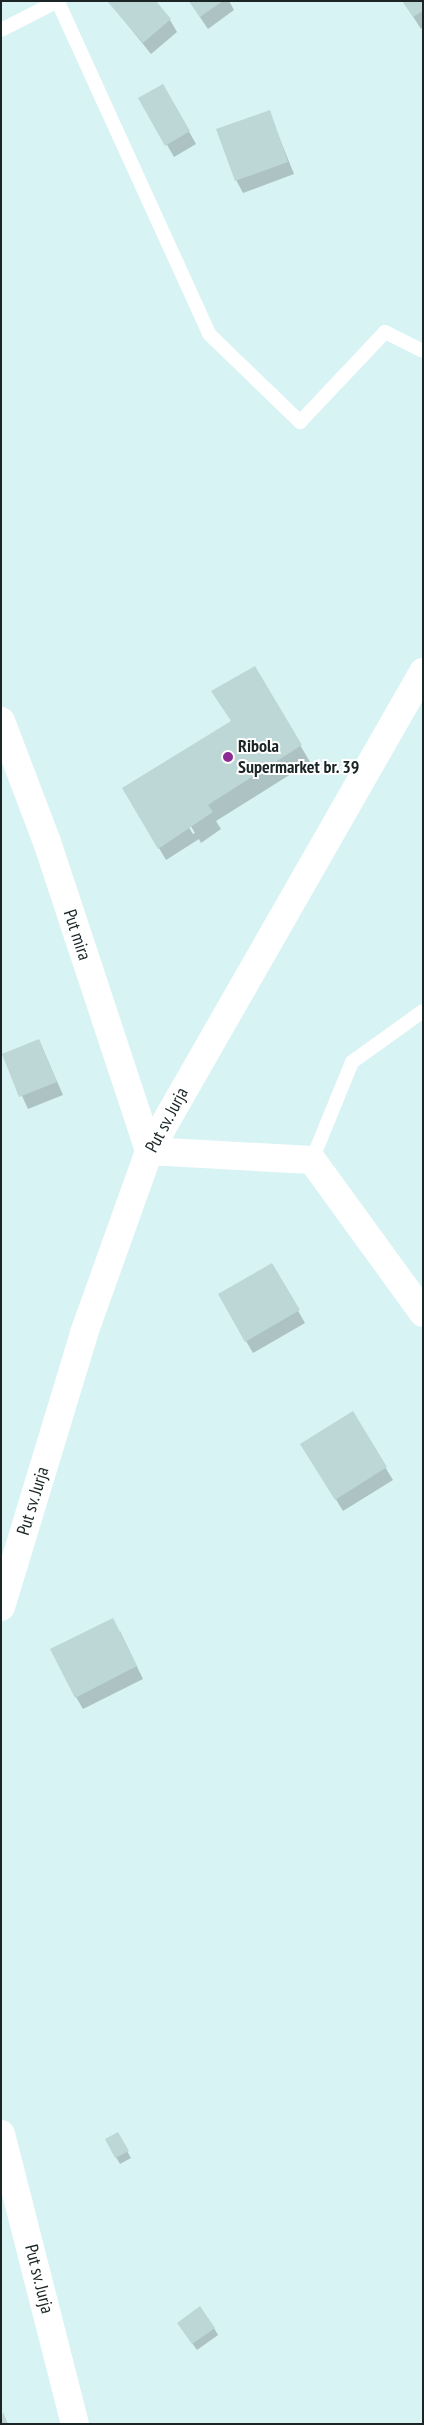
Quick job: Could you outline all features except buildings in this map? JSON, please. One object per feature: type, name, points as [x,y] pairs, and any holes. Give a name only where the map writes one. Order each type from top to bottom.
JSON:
[{"type":"street","name":"Put sv. Jurja","points":[[1,1607],[84,1333],[149,1151],[423,672]]},
{"type":"street","name":"Put mira","points":[[1,721],[46,842],[149,1151]]},
{"type":"street","points":[[149,1151],[312,1160],[423,1314]]},
{"type":"street","name":"Put sv. Jurja","points":[[2,2140],[75,2424]]},
{"type":"lane","points":[[1,30],[58,2],[209,334],[300,422],[385,332],[423,351]]},
{"type":"lane","points":[[312,1160],[352,1062],[423,1011]]},
{"type":"place","name":"Ribola Supermarket br. 39","points":[[228,757]]}]
